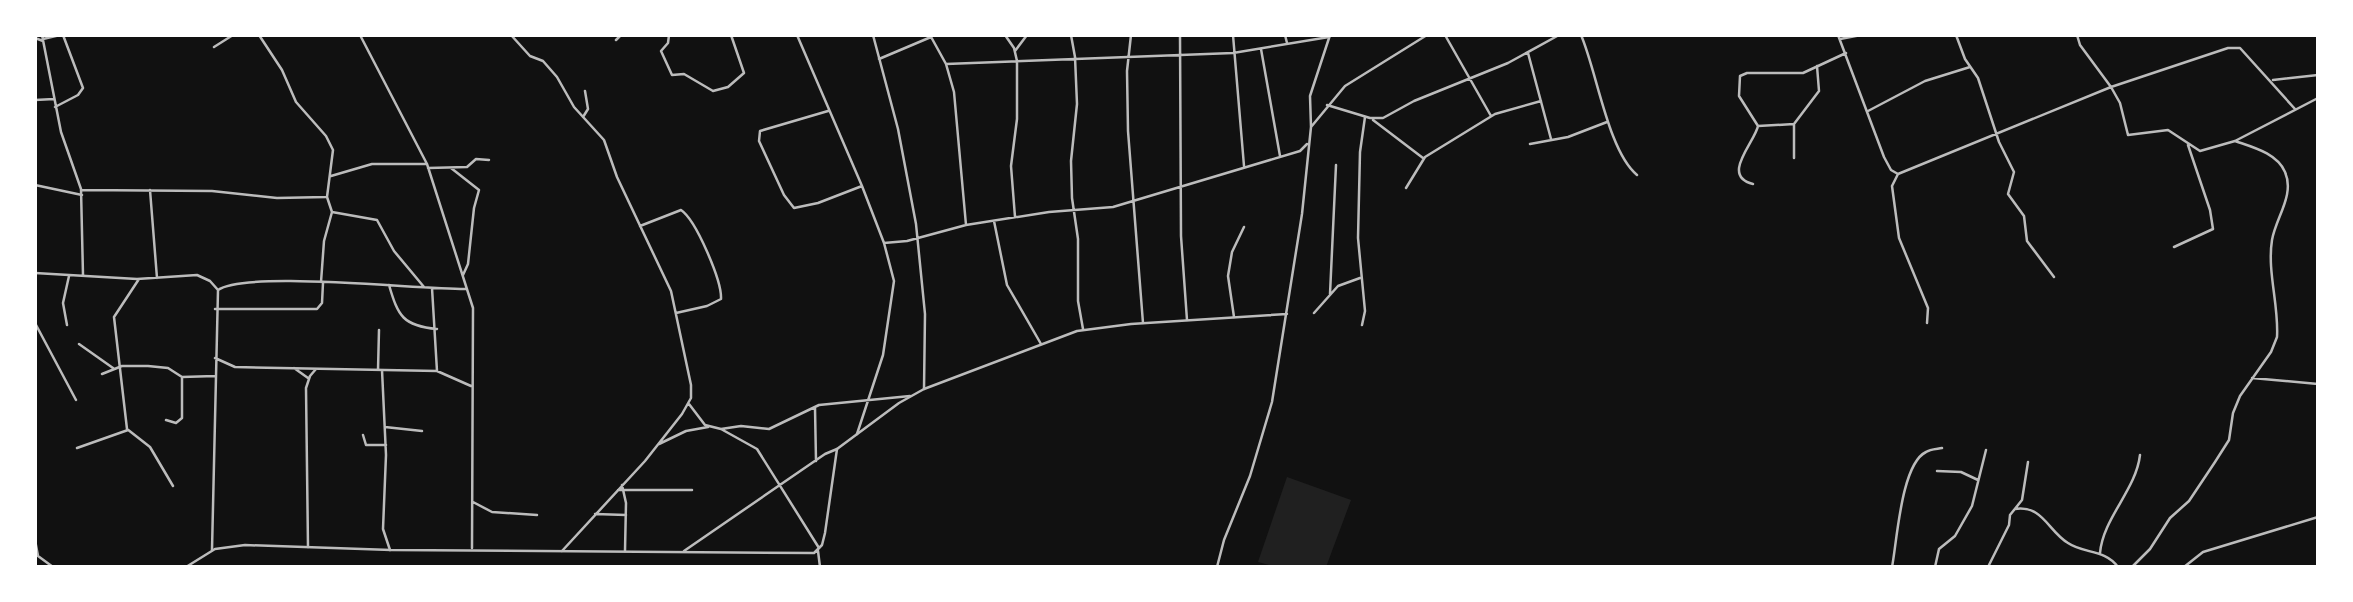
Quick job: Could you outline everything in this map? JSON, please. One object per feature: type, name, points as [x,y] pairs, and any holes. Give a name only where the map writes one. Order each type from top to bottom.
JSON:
[{"type":"street","points":[[35,38],[61,35],[83,90],[55,107]]},
{"type":"street","points":[[214,47],[233,35]]},
{"type":"street","points":[[215,309],[317,309],[322,303],[324,241],[332,212],[327,197],[333,150],[296,102],[282,69],[259,35]]},
{"type":"street","points":[[360,35],[428,166],[475,322],[471,386],[472,548]]},
{"type":"street","points":[[511,35],[530,56],[543,61],[583,117],[604,140],[614,171],[671,291],[690,377],[689,404],[658,444],[562,551]]},
{"type":"street","points":[[616,40],[621,35]]},
{"type":"street","points":[[669,35],[668,43],[661,51],[673,75],[686,75],[713,91],[728,87],[744,73],[731,35]]},
{"type":"street","points":[[797,35],[862,186],[893,275],[894,297],[883,355],[857,434]]},
{"type":"street","points":[[873,35],[898,130],[918,237],[925,314],[924,389]]},
{"type":"street","points":[[1005,35],[1015,51],[1017,61],[1017,119],[1011,166],[1015,217]]},
{"type":"street","points":[[1015,51],[1027,35]]},
{"type":"street","points":[[1071,35],[1077,104],[1071,161],[1073,210],[1078,239],[1078,301],[1083,329]]},
{"type":"street","points":[[1131,35],[1128,121],[1143,323]]},
{"type":"street","points":[[1180,35],[1181,244],[1186,320]]},
{"type":"street","points":[[1233,35],[1244,166]]},
{"type":"street","points":[[1285,35],[1287,43]]},
{"type":"street","points":[[1311,127],[1327,105],[1363,73],[1427,35]]},
{"type":"street","points":[[1445,35],[1490,116]]},
{"type":"street","points":[[1367,118],[1384,118],[1414,101],[1528,53],[1559,35]]},
{"type":"street","points":[[1581,35],[1607,122],[1624,162],[1637,175]]},
{"type":"street","points":[[1861,35],[1839,37],[1888,166],[1898,174]]},
{"type":"street","points":[[1956,35],[1978,78],[1997,136],[2014,172],[2008,194],[2024,216],[2027,241],[2054,277]]},
{"type":"street","points":[[2077,35],[2080,45],[2120,103],[2128,135],[2168,130],[2188,145],[2207,150],[2235,141],[2318,98]]},
{"type":"street","points":[[879,59],[930,36],[946,64],[954,92],[966,225]]},
{"type":"street","points":[[946,64],[1233,53],[1329,36],[1310,96],[1311,127],[1307,144],[1303,204],[1272,402],[1250,476],[1224,540],[1217,567]]},
{"type":"street","points":[[43,39],[65,149],[82,195],[83,275]]},
{"type":"street","points":[[1927,323],[1928,308],[1899,238],[1892,186],[1898,174],[1997,136],[2111,87],[2234,47],[2247,54],[2296,109]]},
{"type":"street","points":[[1261,48],[1280,156]]},
{"type":"street","points":[[1528,53],[1551,139]]},
{"type":"street","points":[[1758,126],[1740,98],[1741,75],[1799,74],[1846,53]]},
{"type":"street","points":[[1794,158],[1794,124],[1819,91],[1817,66]]},
{"type":"street","points":[[1868,111],[1915,85],[1970,66]]},
{"type":"street","points":[[2271,80],[2318,75]]},
{"type":"street","points":[[583,117],[588,109],[585,91]]},
{"type":"street","points":[[35,100],[54,99]]},
{"type":"street","points":[[1406,188],[1423,158],[1490,116],[1541,101]]},
{"type":"street","points":[[1327,105],[1386,127],[1423,158]]},
{"type":"street","points":[[828,111],[760,131],[759,141],[784,195],[794,208],[818,203],[862,186]]},
{"type":"street","points":[[1362,325],[1365,311],[1361,277],[1360,152],[1367,118]]},
{"type":"street","points":[[1530,144],[1572,135],[1607,122]]},
{"type":"street","points":[[1758,126],[1794,124]]},
{"type":"street","points":[[1753,184],[1743,178],[1739,163],[1758,126]]},
{"type":"street","points":[[2132,567],[2150,549],[2170,518],[2189,501],[2229,440],[2235,407],[2271,352],[2277,338],[2272,241],[2288,183],[2285,171],[2274,158],[2235,141]]},
{"type":"street","points":[[884,243],[1015,217],[1113,207],[1300,151],[1307,144]]},
{"type":"street","points":[[2174,247],[2213,229],[2210,210],[2188,145]]},
{"type":"street","points":[[331,176],[372,164],[467,167],[477,158],[489,160]]},
{"type":"street","points":[[1330,295],[1336,165]]},
{"type":"street","points":[[451,167],[479,190],[474,208],[468,264],[463,275]]},
{"type":"street","points":[[35,185],[82,195]]},
{"type":"street","points":[[81,190],[251,193],[277,198],[327,197]]},
{"type":"street","points":[[150,190],[157,278]]},
{"type":"street","points":[[640,226],[681,210],[688,217],[711,262],[721,299],[707,306],[677,313]]},
{"type":"street","points":[[332,212],[377,220],[394,251],[424,287]]},
{"type":"street","points":[[993,221],[1005,280],[1041,344]]},
{"type":"street","points":[[1234,317],[1228,276],[1232,252],[1244,227]]},
{"type":"street","points":[[35,272],[139,279],[197,275],[210,281],[218,290]]},
{"type":"street","points":[[67,326],[63,303],[69,276]]},
{"type":"street","points":[[1314,313],[1338,286],[1361,277]]},
{"type":"street","points":[[139,279],[114,317],[126,396],[123,414],[128,430],[150,447],[173,486]]},
{"type":"street","points":[[218,290],[232,284],[322,282],[467,289]]},
{"type":"street","points":[[389,285],[395,307],[411,324],[437,329]]},
{"type":"street","points":[[432,288],[438,371]]},
{"type":"street","points":[[212,550],[217,411],[215,309],[218,290]]},
{"type":"street","points":[[684,551],[924,389],[1083,329],[1287,314]]},
{"type":"street","points":[[35,323],[76,400]]},
{"type":"street","points":[[379,330],[386,445],[383,529],[390,550]]},
{"type":"street","points":[[79,344],[113,368]]},
{"type":"street","points":[[215,358],[235,367],[438,371],[471,386]]},
{"type":"street","points":[[102,374],[122,366],[164,367],[181,377],[215,376]]},
{"type":"street","points":[[294,368],[308,378]]},
{"type":"street","points":[[308,547],[305,440],[308,378],[316,369]]},
{"type":"street","points":[[166,420],[176,423],[182,418],[181,377]]},
{"type":"street","points":[[2252,378],[2318,384]]},
{"type":"street","points":[[658,444],[686,430],[741,426],[772,429],[815,407],[910,396]]},
{"type":"street","points":[[689,404],[708,427]]},
{"type":"street","points":[[815,407],[816,461]]},
{"type":"street","points":[[385,427],[422,431]]},
{"type":"street","points":[[721,429],[757,449],[819,550]]},
{"type":"street","points":[[77,448],[128,430]]},
{"type":"street","points":[[363,435],[366,445],[386,445]]},
{"type":"street","points":[[1892,567],[1902,502],[1913,468],[1923,454],[1942,448]]},
{"type":"street","points":[[820,567],[819,550],[829,515],[837,449]]},
{"type":"street","points":[[1935,567],[1939,549],[1955,536],[1969,512],[1986,450]]},
{"type":"street","points":[[2101,553],[2124,492],[2135,477],[2140,455]]},
{"type":"street","points":[[1988,567],[2015,509],[2022,500],[2028,462]]},
{"type":"street","points":[[1937,471],[1961,472],[1978,480]]},
{"type":"street","points":[[622,485],[626,515],[625,551]]},
{"type":"street","points":[[618,490],[692,490]]},
{"type":"street","points":[[473,502],[492,512],[537,515]]},
{"type":"street","points":[[2015,509],[2033,510],[2047,520],[2055,536],[2073,546],[2101,553],[2118,567]]},
{"type":"street","points":[[595,514],[626,515]]},
{"type":"street","points":[[2184,567],[2203,552],[2318,517]]},
{"type":"street","points":[[35,540],[38,556],[53,567]]},
{"type":"street","points":[[186,567],[212,550],[245,545],[390,550],[472,548],[808,554],[819,550]]},
{"type":"shaded area","points":[[1287,477],[1351,500],[1326,567],[1277,567],[1258,562]]}]
